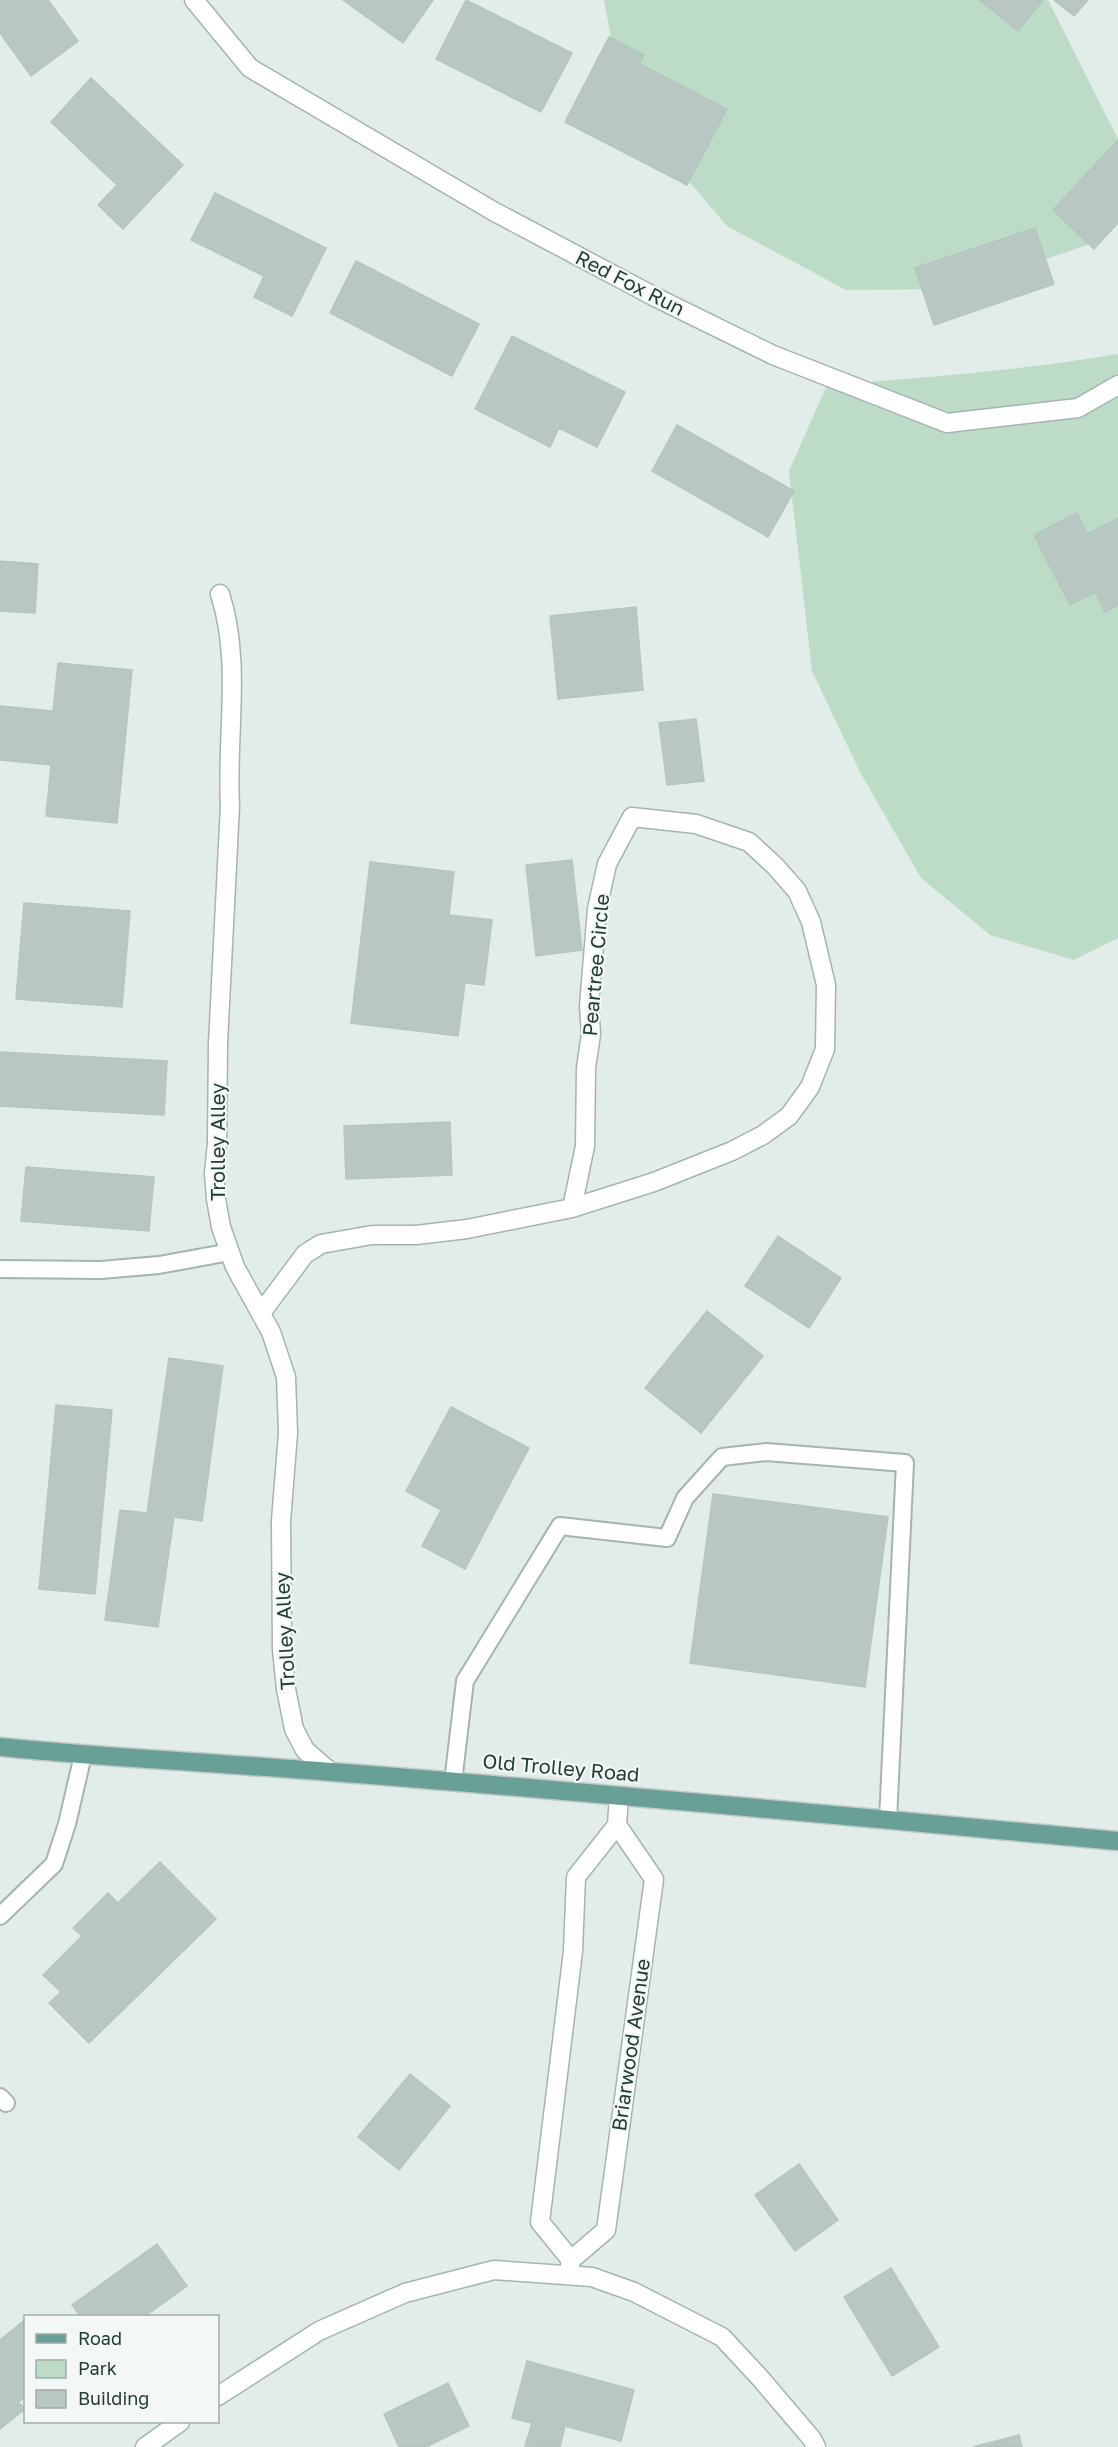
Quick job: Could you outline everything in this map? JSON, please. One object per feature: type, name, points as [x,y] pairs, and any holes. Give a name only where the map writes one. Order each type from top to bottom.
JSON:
[{"type":"main road","name":"Old Trolley Road","points":[[0,1747],[83,1755],[329,1771],[1118,1841]]},
{"type":"street","name":"Red Fox Run","points":[[194,0],[250,68],[493,211],[657,298],[773,355],[946,423],[1078,408],[1118,385]]},
{"type":"street","name":"Trolley Alley","points":[[220,594],[227,616],[231,646],[232,710],[230,806],[218,1043],[217,1143],[214,1173],[221,1227],[235,1267],[271,1332],[286,1377],[288,1433],[281,1521],[282,1650],[286,1689],[294,1729],[305,1750],[329,1771]]},
{"type":"street","name":"Peartree Circle","points":[[261,1313],[305,1254],[321,1244],[372,1235],[416,1235],[467,1229],[572,1208],[654,1182],[732,1151],[763,1135],[789,1116],[810,1087],[825,1048],[826,985],[811,922],[797,891],[749,842],[696,824],[632,817],[607,864],[597,909],[593,950],[589,1006],[591,1034],[586,1068],[585,1146],[572,1208]]},
{"type":"street","points":[[569,2268],[540,2222],[573,1952],[576,1876],[617,1825],[619,1796]]},
{"type":"street","name":"Briarwood Avenue","points":[[569,2268],[606,2230],[654,1879],[617,1825]]},
{"type":"street","points":[[219,2395],[319,2331],[405,2293],[494,2270],[569,2268],[634,2292],[722,2337],[762,2379],[812,2439],[816,2447]]},
{"type":"street","points":[[145,2447],[177,2423]]},
{"type":"lane","points":[[0,1269],[101,1270],[159,1265],[230,1252]]},
{"type":"lane","points":[[453,1782],[465,1681],[561,1526],[666,1538],[685,1498],[722,1457],[766,1452],[905,1463],[888,1820]]},
{"type":"lane","points":[[0,1916],[54,1864],[67,1824],[83,1755]]},
{"type":"green space","points":[[604,0],[1048,0],[1118,139],[1118,217],[1096,242],[957,289],[846,290],[727,226],[623,104]]},
{"type":"green space","points":[[1118,354],[1118,938],[1074,960],[990,935],[921,878],[860,772],[812,671],[789,471],[827,385],[1009,369]]},
{"type":"building","points":[[0,0],[48,0],[78,41],[31,76],[0,33]]},
{"type":"building","points":[[343,0],[433,0],[403,43]]},
{"type":"building","points":[[466,0],[572,53],[541,112],[436,59]]},
{"type":"building","points":[[980,0],[1043,0],[1018,31]]},
{"type":"building","points":[[1054,0],[1088,0],[1074,16]]},
{"type":"building","points":[[609,37],[644,55],[640,64],[727,109],[687,185],[565,122]]},
{"type":"building","points":[[91,78],[183,165],[123,229],[98,205],[117,185],[51,122]]},
{"type":"building","points":[[1118,140],[1118,223],[1094,249],[1053,210]]},
{"type":"building","points":[[215,193],[326,248],[292,316],[254,297],[264,276],[191,240]]},
{"type":"building","points":[[1035,228],[1054,284],[934,325],[915,268]]},
{"type":"building","points":[[356,261],[479,324],[452,376],[330,313]]},
{"type":"building","points":[[512,336],[625,392],[597,447],[559,428],[550,447],[475,409]]},
{"type":"building","points":[[677,425],[794,491],[768,537],[652,471]]},
{"type":"building","points":[[1077,513],[1087,534],[1118,518],[1118,605],[1105,612],[1095,592],[1070,605],[1034,535]]},
{"type":"building","points":[[0,561],[38,564],[35,613],[0,611]]},
{"type":"building","points":[[636,607],[643,690],[558,699],[550,616]]},
{"type":"building","points":[[58,663],[132,670],[117,823],[46,816],[51,765],[0,760],[0,706],[53,711]]},
{"type":"building","points":[[696,719],[704,781],[667,785],[659,723]]},
{"type":"building","points":[[572,860],[582,950],[536,956],[526,865]]},
{"type":"building","points":[[370,862],[454,872],[449,915],[492,920],[484,985],[465,983],[458,1036],[351,1023]]},
{"type":"building","points":[[24,903],[130,911],[122,1007],[16,999]]},
{"type":"building","points":[[0,1052],[167,1061],[164,1115],[0,1106]]},
{"type":"building","points":[[450,1122],[452,1175],[346,1179],[344,1126]]},
{"type":"building","points":[[26,1167],[154,1177],[149,1231],[21,1221]]},
{"type":"building","points":[[778,1236],[841,1278],[809,1328],[745,1286]]},
{"type":"building","points":[[707,1311],[763,1356],[701,1433],[645,1388]]},
{"type":"building","points":[[169,1358],[223,1366],[202,1521],[174,1517],[158,1627],[105,1620],[120,1510],[147,1513]]},
{"type":"building","points":[[56,1405],[112,1410],[95,1594],[39,1589]]},
{"type":"building","points":[[451,1407],[529,1448],[465,1569],[422,1546],[441,1510],[406,1491]]},
{"type":"building","points":[[713,1494],[888,1517],[865,1687],[690,1663]]},
{"type":"building","points":[[160,1862],[216,1919],[89,2043],[49,2003],[61,1992],[43,1975],[82,1936],[73,1928],[108,1893],[118,1903]]},
{"type":"building","points":[[410,2074],[450,2106],[399,2170],[358,2137]]},
{"type":"building","points":[[799,2164],[838,2220],[795,2251],[755,2195]]},
{"type":"building","points":[[157,2244],[187,2286],[146,2315],[79,2315],[72,2305]]},
{"type":"building","points":[[891,2268],[939,2347],[892,2376],[844,2297]]},
{"type":"building","points":[[24,2321],[24,2398],[18,2402],[24,2410],[0,2429],[0,2340]]},
{"type":"building","points":[[527,2361],[634,2390],[621,2441],[565,2426],[560,2447],[525,2446],[532,2423],[512,2418]]},
{"type":"building","points":[[448,2383],[469,2426],[426,2447],[399,2447],[384,2414]]},
{"type":"building","points":[[1019,2435],[1022,2447],[973,2447]]}]
